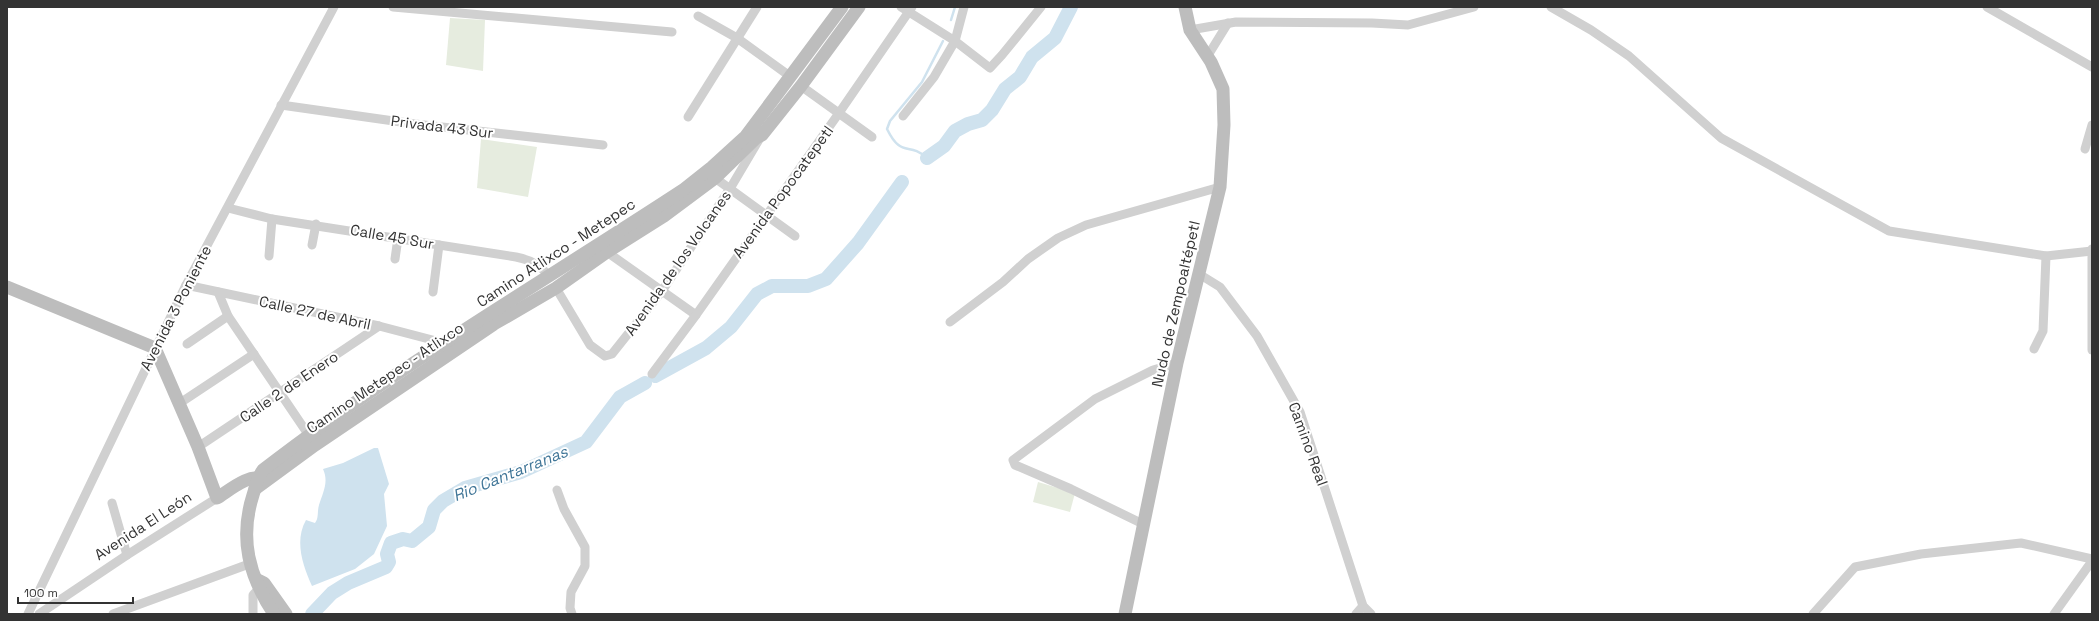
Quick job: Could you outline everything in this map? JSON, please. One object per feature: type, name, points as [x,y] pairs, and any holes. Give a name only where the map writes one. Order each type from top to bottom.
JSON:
[{"type":"main road","name":"Camino Atlixco - Metepec","points":[[388,388],[444,343],[555,286],[712,167],[746,136],[842,7]]},
{"type":"main road","name":"Camino Metepec - Atlixco","points":[[260,482],[312,440],[388,388],[555,286],[664,216],[715,178],[756,138],[762,135],[801,86],[859,7]]},
{"type":"main road","name":"Nudo de Zempoaltépetl","points":[[1125,614],[1177,363],[1200,274],[1220,187],[1224,125],[1223,89],[1207,57],[1190,30],[1185,7]]},
{"type":"main road","points":[[7,286],[155,348],[180,403],[217,498]]},
{"type":"main road","name":"Avenida El León","points":[[217,498],[248,480],[260,482]]},
{"type":"main road","points":[[260,482],[249,510],[246,534],[249,564],[260,583],[282,614]]},
{"type":"street","name":"Avenida 3 Poniente","points":[[28,614],[186,285],[334,7]]},
{"type":"street","points":[[393,7],[672,32]]},
{"type":"street","points":[[688,117],[757,7]]},
{"type":"street","points":[[903,116],[934,76],[955,41],[964,7]]},
{"type":"street","points":[[907,9],[955,41],[990,68],[1040,7]]},
{"type":"street","points":[[1190,30],[1228,23],[1372,23],[1408,25],[1474,7]]},
{"type":"street","points":[[1551,7],[1592,30],[1629,56],[1721,138],[1889,231],[2046,256],[2092,250],[2092,350]]},
{"type":"street","points":[[1987,7],[2092,66]]},
{"type":"street","name":"Avenida Popocatepetl","points":[[652,374],[696,316],[839,113],[907,9]]},
{"type":"street","points":[[698,16],[737,38],[791,77]]},
{"type":"street","points":[[1207,57],[1228,23]]},
{"type":"street","points":[[801,86],[872,137]]},
{"type":"street","name":"Privada 43 Sur","points":[[281,105],[415,124],[603,145]]},
{"type":"street","points":[[2085,149],[2092,125]]},
{"type":"street","name":"Avenida de los Volcanes","points":[[555,286],[590,345],[605,356],[612,354],[662,291],[731,187],[762,135]]},
{"type":"street","points":[[715,178],[731,187],[795,236]]},
{"type":"street","points":[[950,322],[1003,282],[1028,259],[1058,238],[1086,225],[1220,187]]},
{"type":"street","name":"Calle 45 Sur","points":[[228,208],[272,218],[530,260],[542,268],[555,286]]},
{"type":"street","points":[[269,256],[272,218]]},
{"type":"street","points":[[312,244],[316,224]]},
{"type":"street","points":[[395,259],[398,238]]},
{"type":"street","points":[[433,292],[439,245]]},
{"type":"street","points":[[607,252],[696,316]]},
{"type":"street","points":[[2034,349],[2043,332],[2046,256]]},
{"type":"street","name":"Camino Real","points":[[1200,274],[1220,287],[1257,336],[1300,412],[1363,606],[1371,614]]},
{"type":"street","name":"Calle 27 de Abril","points":[[186,285],[379,326],[444,343]]},
{"type":"street","points":[[218,292],[228,316],[312,440]]},
{"type":"street","points":[[187,344],[228,316]]},
{"type":"street","name":"Calle 2 de Enero","points":[[198,447],[379,326]]},
{"type":"street","points":[[180,403],[254,354]]},
{"type":"street","points":[[1143,524],[1071,489],[1015,465],[1013,460],[1095,399],[1153,370],[1177,363]]},
{"type":"street","points":[[557,490],[564,508],[585,547],[585,566],[571,592],[570,608],[572,614]]},
{"type":"street","name":"Avenida El León","points":[[39,614],[127,555],[217,498]]},
{"type":"street","points":[[112,503],[127,555]]},
{"type":"street","points":[[1813,614],[1855,567],[1921,554],[2021,543],[2092,560],[2054,614]]},
{"type":"street","points":[[114,614],[249,564]]},
{"type":"street","points":[[253,614],[253,595],[260,583]]},
{"type":"street","points":[[1356,614],[1363,606]]},
{"type":"shaded area","points":[[450,18],[485,20],[483,71],[446,65]]},
{"type":"shaded area","points":[[481,139],[537,147],[528,197],[477,188]]},
{"type":"shaded area","points":[[1038,482],[1075,493],[1070,512],[1033,502]]},
{"type":"water","points":[[374,448],[378,448],[389,484],[384,494],[387,526],[374,554],[355,569],[312,586],[303,562],[300,545],[302,528],[306,520],[315,523],[317,519],[325,483],[325,474],[323,469],[343,463]]},
{"type":"waterway","points":[[951,20],[955,7]]},
{"type":"waterway","name":"Rio Cantarranas","points":[[927,158],[944,146],[955,131],[968,124],[982,120],[992,110],[1005,89],[1020,77],[1032,57],[1055,38],[1071,7]]},
{"type":"waterway","points":[[927,158],[920,153],[901,147],[892,138],[887,129],[890,121],[922,82],[943,41]]},
{"type":"waterway","name":"Rio Cantarranas","points":[[655,376],[706,348],[731,327],[757,294],[772,286],[808,286],[826,279],[858,243],[902,182]]},
{"type":"waterway","name":"Rio Cantarranas","points":[[312,614],[332,593],[348,583],[386,567],[389,562],[387,554],[391,543],[403,539],[412,541],[429,527],[434,510],[443,501],[465,488],[521,472],[586,442],[620,397],[645,383]]}]
